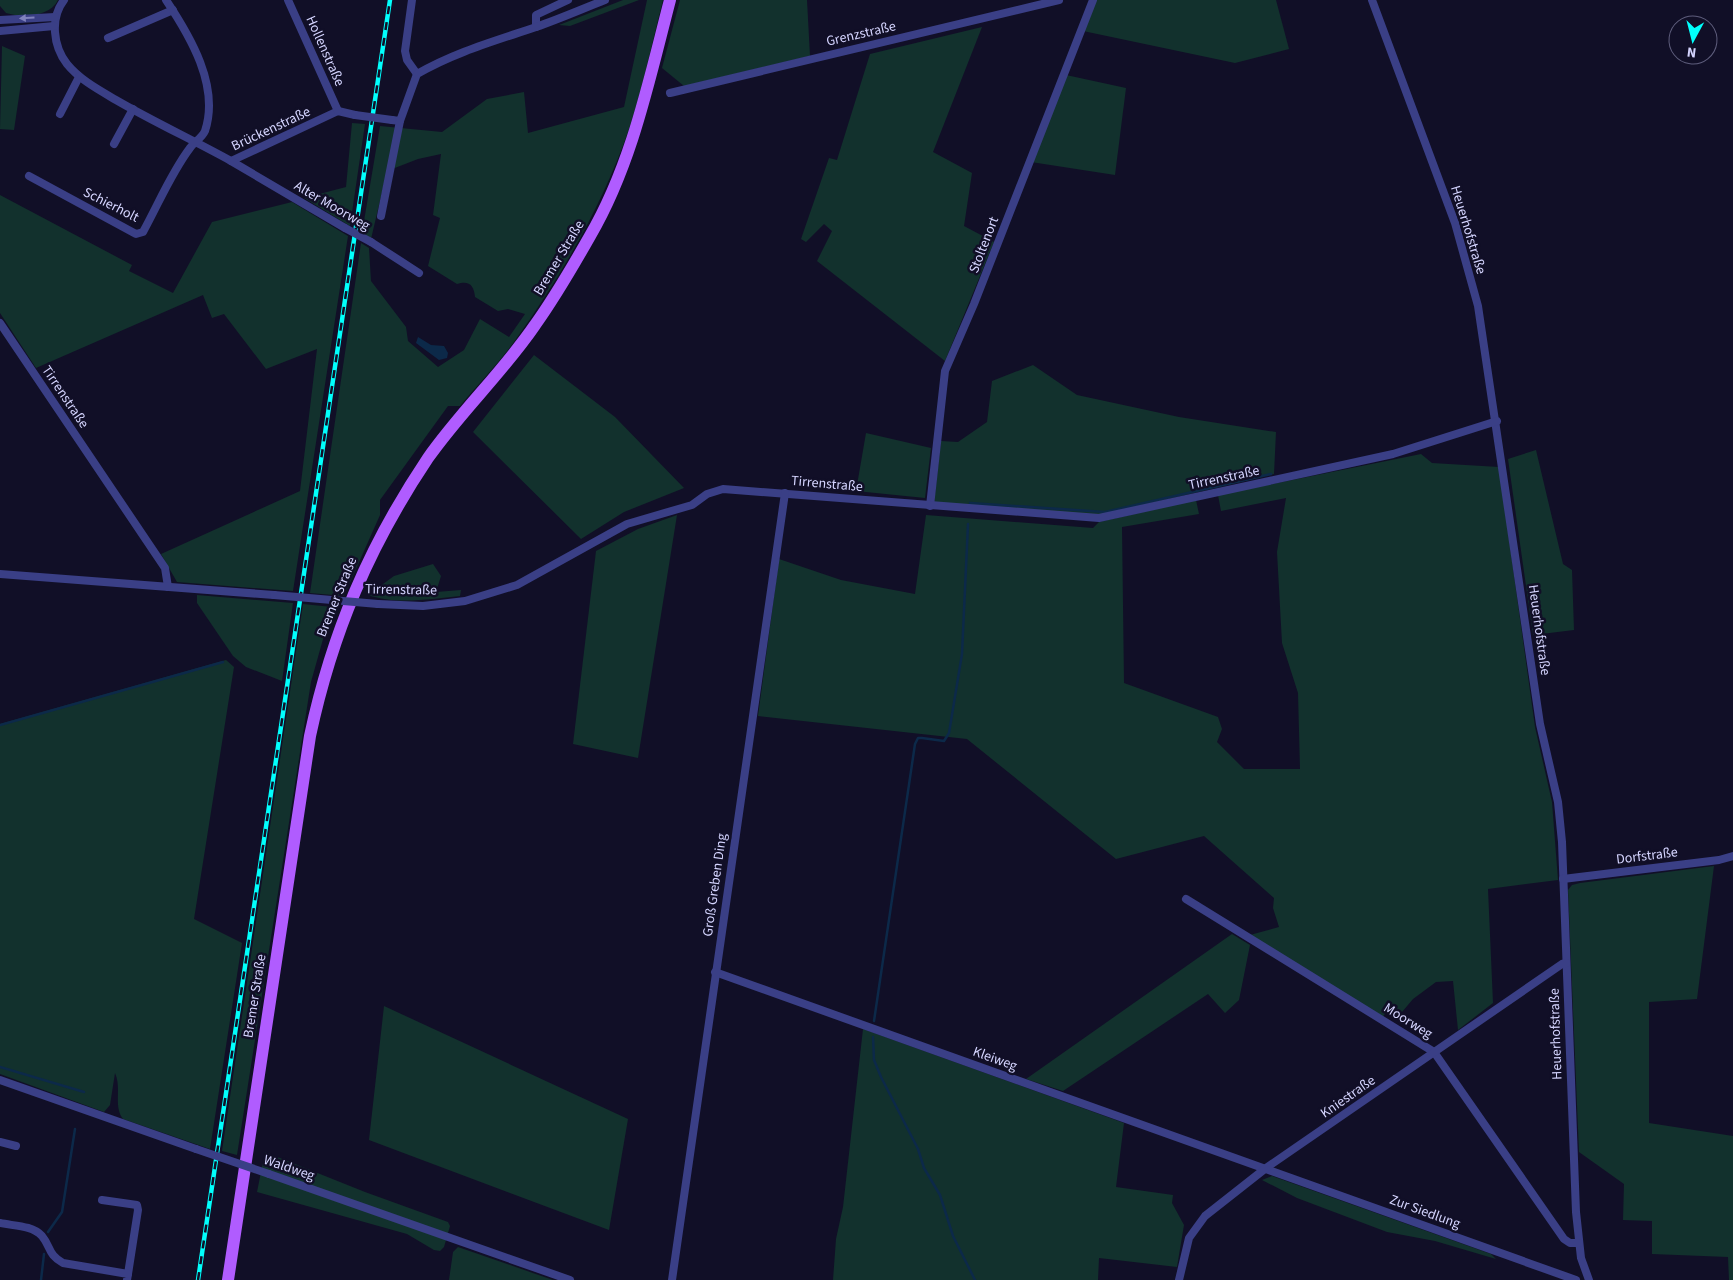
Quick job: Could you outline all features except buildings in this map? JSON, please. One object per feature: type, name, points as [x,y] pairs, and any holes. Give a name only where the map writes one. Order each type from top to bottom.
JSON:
[{"type":"main road","name":"Bremer Straße","points":[[228,1280],[310,736],[332,648],[362,571],[392,515],[430,457],[535,325],[592,234],[614,186],[635,130],[670,0]]},
{"type":"street","points":[[0,20],[55,17],[64,0]]},
{"type":"street","name":"Schierholt","points":[[29,176],[136,234],[143,232],[190,149],[204,134],[209,114],[210,97],[203,70],[173,10],[166,0]]},
{"type":"street","name":"Hollenstraße","points":[[288,0],[338,112]]},
{"type":"street","points":[[412,0],[405,51],[407,60],[417,74]]},
{"type":"street","points":[[536,27],[536,15],[568,0]]},
{"type":"street","points":[[381,216],[396,121],[417,74],[472,47],[536,27],[605,0]]},
{"type":"street","name":"Grenzstraße","points":[[670,93],[1059,0]]},
{"type":"street","name":"Stoltenort","points":[[930,506],[945,371],[974,304],[1093,0]]},
{"type":"street","name":"Heuerhofstraße","points":[[1372,0],[1455,224],[1478,306],[1497,421],[1539,715],[1558,802],[1563,879],[1576,1212],[1579,1243],[1588,1280]]},
{"type":"street","points":[[108,38],[173,10]]},
{"type":"street","name":"Brückenstraße","points":[[55,17],[54,26],[58,45],[66,63],[79,77],[133,109],[231,161],[338,112]]},
{"type":"street","points":[[0,31],[54,26]]},
{"type":"street","points":[[60,114],[79,77]]},
{"type":"street","points":[[114,144],[133,109]]},
{"type":"street","points":[[338,112],[396,121]]},
{"type":"street","name":"Alter Moorweg","points":[[231,161],[371,242],[419,273]]},
{"type":"street","name":"Tirrenstraße","points":[[0,323],[164,568],[168,587]]},
{"type":"street","name":"Tirrenstraße","points":[[0,574],[423,606],[465,600],[517,585],[627,524],[692,505],[716,490],[785,493],[1099,518],[1393,454],[1497,421]]},
{"type":"street","name":"Groß Greben Ding","points":[[672,1280],[785,493]]},
{"type":"street","name":"Dorfstraße","points":[[1563,879],[1719,860],[1733,856]]},
{"type":"street","name":"Moorweg","points":[[1186,899],[1434,1052],[1564,1239],[1570,1243],[1579,1243]]},
{"type":"street","name":"Kniestraße","points":[[1179,1280],[1186,1249],[1196,1226],[1205,1216],[1266,1168],[1566,963]]},
{"type":"street","name":"Kleiweg","points":[[715,972],[1266,1168]]},
{"type":"street","name":"Waldweg","points":[[0,1080],[570,1280]]},
{"type":"street","points":[[0,1142],[16,1146]]},
{"type":"street","name":"Zur Siedlung","points":[[1266,1168],[1576,1280]]},
{"type":"street","points":[[0,1223],[37,1231],[43,1237],[55,1259],[63,1264],[128,1277],[138,1210],[136,1205],[102,1200]]},
{"type":"green space","points":[[0,0],[58,0],[49,10],[27,16],[6,13],[0,6]]},
{"type":"green space","points":[[623,0],[639,0],[570,26],[559,25]]},
{"type":"green space","points":[[647,0],[663,0],[639,97],[619,157],[580,238],[533,315],[509,348],[460,406],[448,406],[380,500],[380,515],[344,596],[310,593],[361,243],[369,248],[371,281],[406,327],[408,341],[438,367],[464,350],[480,319],[509,337],[525,314],[508,309],[498,311],[475,297],[470,284],[457,284],[428,266],[440,218],[433,215],[441,154],[418,159],[387,171],[371,239],[362,233],[380,126],[442,132],[487,99],[524,92],[528,133],[624,107]]},
{"type":"green space","points":[[680,0],[807,0],[810,56],[684,86],[662,68]]},
{"type":"green space","points":[[1096,0],[1276,0],[1289,49],[1235,63],[1083,31]]},
{"type":"green space","points":[[982,27],[933,152],[972,173],[964,226],[994,242],[945,361],[817,261],[832,231],[824,224],[806,242],[801,239],[829,158],[837,160],[870,54]]},
{"type":"green space","points":[[2,46],[25,56],[14,130],[0,129]]},
{"type":"green space","points":[[1066,75],[1126,88],[1115,175],[1031,162]]},
{"type":"green space","points":[[352,123],[365,124],[350,226],[304,198],[346,187]]},
{"type":"green space","points":[[0,195],[132,265],[129,271],[173,293],[212,222],[292,202],[348,236],[293,591],[177,582],[161,554],[300,491],[317,349],[266,369],[224,314],[212,318],[203,295],[36,368],[0,313]]},
{"type":"green space","points":[[534,355],[615,417],[684,488],[624,512],[581,539],[473,432]]},
{"type":"green space","points":[[1033,365],[1077,395],[1179,417],[1276,432],[1274,474],[1099,515],[934,503],[941,441],[958,442],[987,422],[992,381]]},
{"type":"green space","points":[[866,433],[931,448],[925,498],[856,491]]},
{"type":"green space","points":[[1536,450],[1563,564],[1572,570],[1574,630],[1533,635],[1508,459]]},
{"type":"green space","points":[[1421,454],[1432,463],[1499,467],[1535,727],[1552,802],[1558,880],[1488,889],[1493,1003],[1458,1030],[1453,981],[1436,982],[1413,999],[1402,1012],[1390,1007],[1382,1018],[1250,935],[1279,927],[1273,908],[1274,898],[1204,836],[1116,859],[967,739],[758,716],[779,559],[841,580],[915,594],[926,515],[1093,528],[1099,522],[1196,500],[1199,514],[1122,527],[1124,683],[1218,717],[1222,729],[1217,742],[1244,769],[1300,769],[1298,693],[1282,643],[1277,552],[1286,498],[1221,511],[1218,495]]},
{"type":"green space","points":[[677,515],[638,758],[573,744],[596,551],[638,529]]},
{"type":"green space","points":[[433,564],[441,576],[436,592],[461,590],[460,596],[402,601],[368,595],[394,576]]},
{"type":"green space","points":[[197,595],[293,603],[282,681],[246,667],[233,656],[197,603]]},
{"type":"green space","points":[[303,604],[332,607],[311,682],[237,1155],[222,1151]]},
{"type":"green space","points":[[226,660],[234,667],[194,919],[242,943],[210,1149],[123,1119],[118,1103],[118,1085],[115,1073],[110,1105],[104,1112],[0,1074],[0,724]]},
{"type":"green space","points":[[1714,866],[1697,999],[1649,1002],[1649,1123],[1733,1136],[1733,1280],[1729,1280],[1728,1257],[1652,1254],[1652,1221],[1623,1220],[1624,1184],[1579,1152],[1568,890],[1572,885],[1580,883]]},
{"type":"green space","points":[[1232,934],[1250,945],[1239,1000],[1225,1013],[1208,994],[1063,1091],[1026,1079]]},
{"type":"green space","points":[[384,1006],[628,1119],[609,1230],[369,1140]]},
{"type":"green space","points":[[863,1029],[1124,1123],[1116,1187],[1173,1195],[1172,1203],[1184,1225],[1177,1267],[1099,1258],[1098,1280],[833,1280],[836,1239],[843,1207]]},
{"type":"green space","points":[[265,1152],[365,1192],[448,1222],[450,1226],[444,1247],[440,1251],[434,1250],[407,1234],[257,1192]]},
{"type":"green space","points":[[1272,1176],[1491,1254],[1496,1259],[1435,1241],[1387,1232],[1297,1198],[1262,1180]]},
{"type":"green space","points":[[458,1247],[553,1280],[449,1280],[453,1252]]},
{"type":"water","points":[[418,337],[431,345],[444,346],[448,353],[447,358],[439,360],[416,343]]},
{"type":"waterway","points":[[970,503],[1105,512],[1271,474]]},
{"type":"waterway","points":[[874,1021],[915,744],[918,738],[944,741],[949,733],[962,654],[968,524]]},
{"type":"waterway","points":[[0,725],[223,662]]},
{"type":"waterway","points":[[873,1037],[874,1060],[881,1077],[918,1149],[924,1168],[940,1195],[953,1236],[975,1280]]},
{"type":"waterway","points":[[0,1067],[84,1092]]},
{"type":"waterway","points":[[48,1232],[62,1212],[75,1129]]},
{"type":"waterway","points":[[41,1280],[44,1254]]},
{"type":"railway","points":[[198,1280],[390,0]]}]
